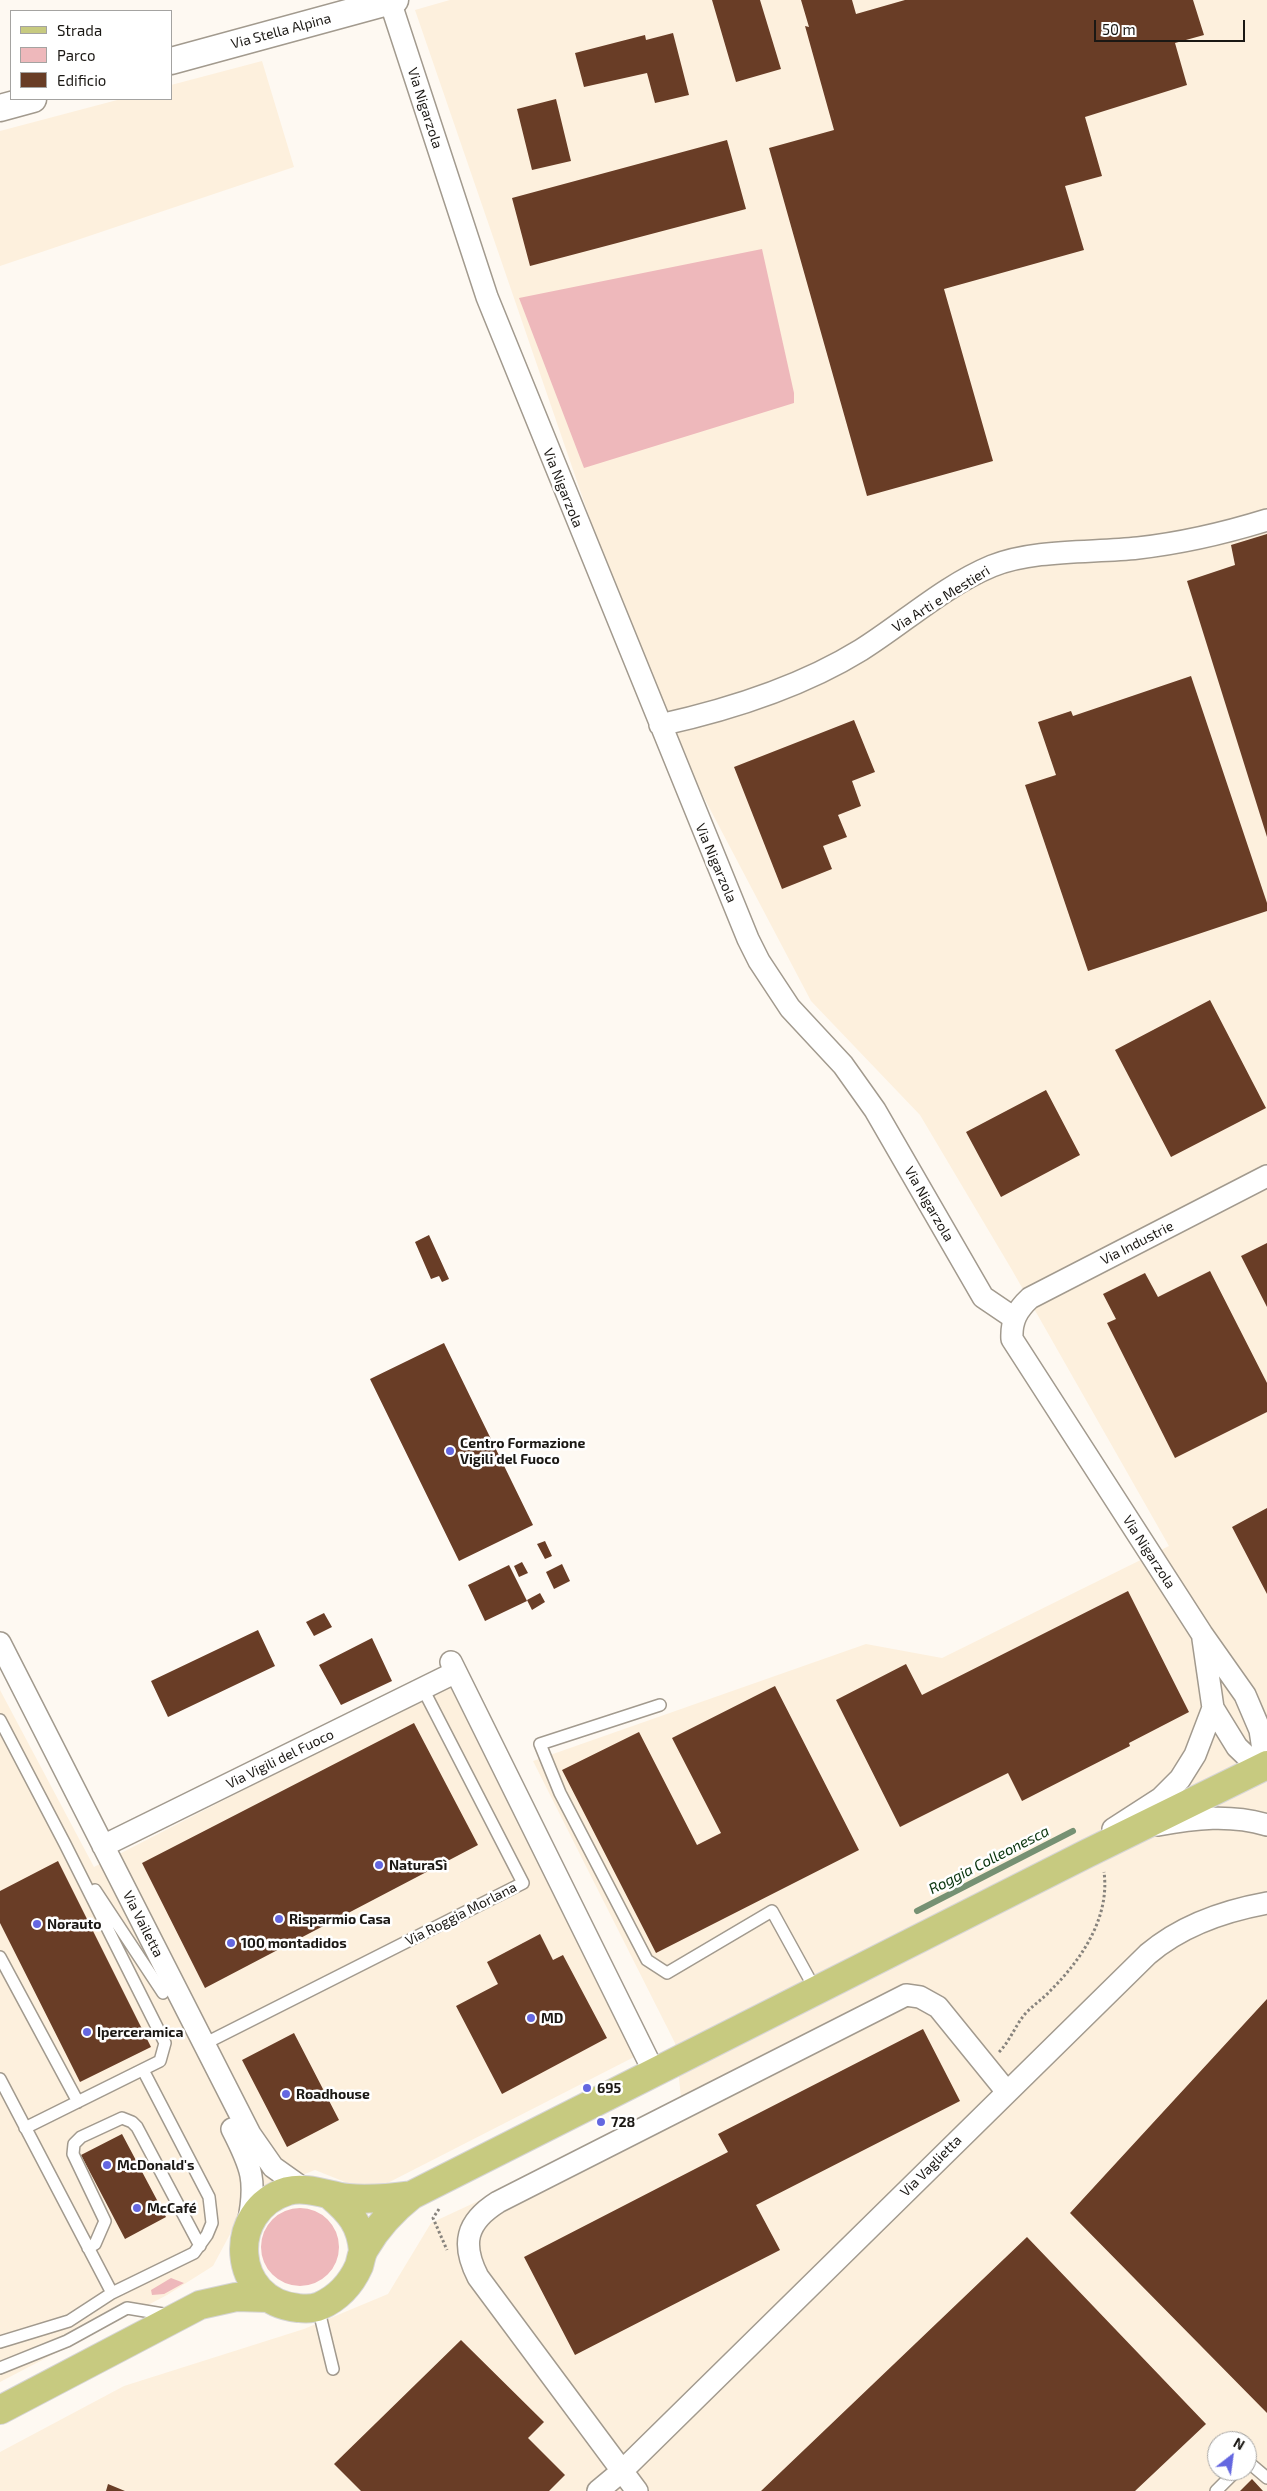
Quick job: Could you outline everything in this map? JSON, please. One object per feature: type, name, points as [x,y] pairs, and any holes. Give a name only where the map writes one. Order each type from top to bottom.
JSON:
[{"type":"main road","points":[[363,2251],[386,2219],[412,2195],[816,1991],[1095,1863],[1134,1831],[1264,1767]]},
{"type":"main road","points":[[189,2311],[226,2280],[245,2243],[252,2218],[266,2201],[290,2191],[304,2189],[330,2196],[367,2200],[412,2195]]},
{"type":"main road","points":[[0,2410],[189,2311],[236,2297],[269,2298],[292,2308],[318,2307],[341,2293],[350,2283],[360,2263],[363,2251],[362,2235],[357,2222],[346,2208],[330,2196]]},
{"type":"main road","points":[[245,2243],[251,2278],[269,2298]]},
{"type":"street","name":"Via Stella Alpina","points":[[172,61],[393,1]]},
{"type":"street","name":"Via Nigarzola","points":[[393,1],[487,297],[660,725],[759,962],[790,1008],[843,1065],[875,1110],[983,1297],[1014,1318],[1012,1340],[1202,1634],[1245,1695],[1267,1715]]},
{"type":"street","points":[[0,108],[29,100]]},
{"type":"street","name":"Via Arti e Mestieri","points":[[660,725],[748,700],[810,677],[860,650],[960,584],[1003,562],[1139,548],[1186,540],[1267,520]]},
{"type":"street","name":"Via Industrie","points":[[1014,1318],[1021,1306],[1030,1298],[1267,1176]]},
{"type":"street","name":"Via Nigarzola","points":[[1202,1634],[1213,1708],[1237,1747],[1264,1767]]},
{"type":"street","name":"Via Vailetta","points":[[0,1644],[204,2044],[264,2156],[281,2174],[304,2189]]},
{"type":"street","name":"Via Vigili del Fuoco","points":[[103,1846],[423,1689],[454,1667],[654,2072]]},
{"type":"street","name":"Via Vailetta","points":[[0,1675],[249,2163],[253,2194],[245,2243]]},
{"type":"street","name":"Via Nigarzola","points":[[1245,1695],[1261,1737],[1264,1767]]},
{"type":"street","name":"Via Nigarzola","points":[[1095,1863],[1114,1828],[1161,1798],[1180,1779],[1195,1755],[1213,1708]]},
{"type":"street","points":[[1134,1831],[1200,1819],[1242,1820],[1267,1825]]},
{"type":"street","name":"Via Vaglietta","points":[[610,2481],[1141,1960],[1166,1940],[1200,1921],[1235,1909],[1267,1902]]},
{"type":"street","points":[[637,2491],[610,2481],[478,2277],[470,2259],[468,2240],[470,2231],[478,2218],[498,2202],[906,1994],[920,1997],[938,2007],[1007,2092]]},
{"type":"lane","name":"Via Roggia Morlana","points":[[204,2044],[523,1882],[423,1689]]},
{"type":"lane","points":[[660,1705],[540,1744],[560,1793],[647,1960],[667,1973],[772,1912],[816,1991]]},
{"type":"lane","points":[[0,1720],[66,1844],[165,2043],[160,2061],[25,2128]]},
{"type":"lane","points":[[66,1844],[163,1993]]},
{"type":"lane","points":[[0,1957],[78,2102]]},
{"type":"lane","points":[[0,2342],[69,2321],[112,2293],[162,2271],[194,2254],[200,2246],[212,2223],[209,2196],[143,2070]]},
{"type":"lane","points":[[0,2080],[112,2293]]},
{"type":"lane","points":[[88,2248],[95,2244],[105,2221],[73,2154],[74,2144],[81,2137],[122,2118],[132,2122],[136,2127],[200,2246]]},
{"type":"lane","points":[[318,2307],[333,2369]]},
{"type":"lane","points":[[0,2368],[68,2341],[127,2308],[189,2311]]},
{"type":"lane","points":[[1257,2468],[1267,2478]]},
{"type":"lane","points":[[1216,2491],[1226,2481]]},
{"type":"path","points":[[1007,2044],[1025,2014],[1052,1989],[1078,1958],[1096,1927],[1103,1910],[1106,1889],[1095,1863]]},
{"type":"shaded area","points":[[450,0],[1267,0],[1267,2491],[0,2491],[0,2452],[124,2386],[304,2329],[388,2294],[431,2223],[682,2106],[675,2043],[533,1761],[866,1644],[942,1658],[1169,1546],[1012,1270],[920,1115],[811,1001],[701,792],[625,621],[415,10]]},
{"type":"shaded area","points":[[262,61],[294,167],[0,266],[0,131],[117,100],[172,100],[172,85]]},
{"type":"shaded area","points":[[455,1681],[638,2055],[370,2192],[315,2170],[251,2195],[213,2266],[167,2295],[0,2382],[0,1690],[94,1867]]},
{"type":"green space","points":[[762,249],[794,393],[794,403],[584,468],[519,298]]},
{"type":"green space","points":[[292,2208],[308,2208],[322,2214],[333,2225],[339,2239],[339,2255],[333,2269],[322,2280],[308,2286],[292,2286],[278,2280],[267,2269],[261,2255],[261,2239],[267,2225],[278,2214]]},
{"type":"green space","points":[[171,2278],[184,2283],[164,2294],[152,2295],[151,2290]]},
{"type":"building","points":[[712,0],[760,0],[781,69],[736,82]]},
{"type":"building","points":[[801,0],[852,0],[856,14],[905,0],[1193,0],[1204,35],[1175,43],[1187,85],[1085,117],[1102,176],[1065,186],[1084,250],[944,289],[993,461],[867,496],[769,148],[834,130],[805,26],[809,27]]},
{"type":"building","points":[[673,33],[689,95],[655,103],[647,73],[584,87],[575,53],[645,35],[646,40]]},
{"type":"building","points":[[556,99],[571,161],[532,170],[517,109]]},
{"type":"building","points":[[727,140],[746,209],[530,266],[512,198]]},
{"type":"building","points":[[1267,534],[1267,837],[1187,581],[1235,565],[1231,545]]},
{"type":"building","points":[[1191,676],[1267,903],[1267,911],[1088,971],[1025,785],[1056,775],[1038,722],[1071,711],[1073,716]]},
{"type":"building","points":[[854,720],[875,772],[852,781],[861,806],[838,815],[847,837],[823,846],[832,869],[782,889],[734,767]]},
{"type":"building","points":[[1210,1000],[1266,1108],[1171,1157],[1115,1050]]},
{"type":"building","points":[[1046,1090],[1080,1155],[1001,1197],[966,1132]]},
{"type":"building","points":[[429,1235],[449,1279],[442,1282],[439,1276],[431,1279],[415,1242]]},
{"type":"building","points":[[1267,1243],[1267,1307],[1241,1256]]},
{"type":"building","points":[[1210,1271],[1267,1383],[1267,1412],[1175,1458],[1107,1323],[1116,1319],[1103,1294],[1145,1273],[1158,1297]]},
{"type":"building","points":[[444,1343],[533,1525],[459,1561],[370,1379]]},
{"type":"building","points":[[1267,1508],[1267,1594],[1232,1527]]},
{"type":"building","points":[[545,1541],[552,1556],[545,1559],[537,1544]]},
{"type":"building","points":[[522,1562],[528,1573],[519,1577],[514,1566]]},
{"type":"building","points":[[562,1564],[570,1581],[554,1589],[546,1572]]},
{"type":"building","points":[[509,1565],[527,1601],[485,1621],[468,1585]]},
{"type":"building","points":[[1128,1591],[1189,1712],[1129,1743],[1130,1746],[1022,1801],[1008,1773],[900,1827],[836,1700],[906,1664],[922,1695]]},
{"type":"building","points":[[540,1593],[545,1602],[532,1610],[527,1600]]},
{"type":"building","points":[[324,1613],[332,1627],[314,1636],[306,1622]]},
{"type":"building","points":[[258,1630],[275,1666],[168,1717],[151,1681]]},
{"type":"building","points":[[372,1638],[392,1681],[341,1705],[319,1665]]},
{"type":"building","points":[[775,1686],[859,1850],[656,1953],[562,1770],[639,1732],[697,1845],[721,1833],[672,1738]]},
{"type":"building","points":[[414,1723],[478,1845],[205,1988],[142,1863]]},
{"type":"building","points":[[58,1861],[151,2047],[80,2082],[0,1923],[0,1891]]},
{"type":"building","points":[[540,1934],[553,1960],[563,1955],[607,2038],[502,2094],[456,2006],[498,1984],[487,1962]]},
{"type":"building","points":[[1267,1999],[1267,2413],[1070,2213]]},
{"type":"building","points":[[923,2029],[960,2101],[756,2205],[780,2250],[575,2355],[524,2257],[728,2152],[718,2134]]},
{"type":"building","points":[[294,2033],[339,2120],[287,2147],[242,2060]]},
{"type":"building","points":[[122,2134],[166,2217],[125,2239],[81,2155]]},
{"type":"building","points":[[1027,2237],[1206,2424],[1135,2491],[761,2491]]},
{"type":"building","points":[[461,2340],[544,2422],[528,2438],[565,2475],[549,2491],[361,2491],[334,2464]]},
{"type":"building","points":[[1250,2481],[1254,2481],[1263,2491],[1240,2491]]},
{"type":"building","points":[[108,2484],[125,2491],[106,2491]]},
{"type":"waterway","name":"Roggia Colleonesca","points":[[917,1911],[1073,1831]]},
{"type":"place","name":"Centro Formazione Vigili del Fuoco","points":[[450,1451]]},
{"type":"place","name":"NaturaSì","points":[[379,1865]]},
{"type":"place","name":"Risparmio Casa","points":[[279,1919]]},
{"type":"place","name":"Norauto","points":[[37,1924]]},
{"type":"place","name":"100 montadidos","points":[[231,1943]]},
{"type":"place","name":"MD","points":[[531,2018]]},
{"type":"place","name":"Iperceramica","points":[[87,2032]]},
{"type":"place","name":"695","points":[[587,2088]]},
{"type":"place","name":"Roadhouse","points":[[286,2094]]},
{"type":"place","name":"728","points":[[601,2122]]},
{"type":"place","name":"McDonald's","points":[[107,2165]]},
{"type":"place","name":"McCafé","points":[[137,2208]]}]
